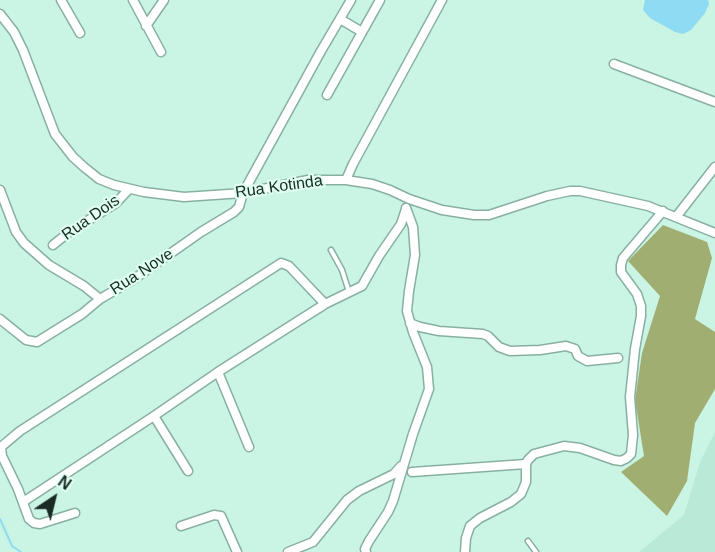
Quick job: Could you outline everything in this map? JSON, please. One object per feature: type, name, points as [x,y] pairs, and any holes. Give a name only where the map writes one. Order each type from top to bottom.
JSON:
[{"type":"street","points":[[61,0],[80,33]]},
{"type":"street","points":[[133,0],[161,52]]},
{"type":"street","points":[[146,26],[164,0]]},
{"type":"street","name":"Rua Nove","points":[[0,319],[26,340],[37,342],[234,212],[239,207],[243,193],[351,0]]},
{"type":"street","points":[[327,95],[380,0]]},
{"type":"street","points":[[346,180],[442,0]]},
{"type":"street","name":"Rua Kotinda","points":[[0,14],[14,32],[23,51],[55,134],[73,158],[99,179],[114,185],[184,197],[243,193],[308,180],[346,180],[372,184],[442,210],[489,215],[547,196],[580,191],[663,211],[715,233]]},
{"type":"street","points":[[340,19],[362,32]]},
{"type":"street","points":[[614,64],[715,102]]},
{"type":"street","points":[[676,217],[715,166]]},
{"type":"street","name":"Rua Dois","points":[[52,245],[116,203],[129,189]]},
{"type":"street","points":[[0,190],[16,232],[24,243],[49,265],[84,286],[99,299]]},
{"type":"street","points":[[366,552],[369,541],[391,505],[429,389],[427,367],[408,318],[407,303],[414,267],[415,239],[403,196]]},
{"type":"street","points":[[23,502],[218,372],[325,304],[362,286],[401,224],[406,209]]},
{"type":"street","points":[[465,552],[470,526],[521,494],[526,482],[526,464],[534,454],[564,446],[580,448],[621,461],[631,454],[633,435],[630,397],[641,306],[637,294],[621,272],[621,265],[623,258],[663,211]]},
{"type":"street","points":[[75,513],[40,524],[28,519],[23,502],[2,456],[1,447],[30,425],[281,263],[289,266],[325,304]]},
{"type":"street","points":[[410,323],[439,331],[483,334],[499,347],[510,351],[566,346],[574,348],[578,357],[587,361],[618,358]]},
{"type":"street","points":[[218,372],[249,447]]},
{"type":"street","points":[[154,416],[188,471]]},
{"type":"street","points":[[288,552],[313,542],[347,500],[359,491],[394,474],[404,463]]},
{"type":"street","points":[[412,472],[526,464]]},
{"type":"street","points":[[181,526],[213,515],[221,516],[237,552]]},
{"type":"lane","points":[[331,250],[342,270],[349,293]]},
{"type":"lane","points":[[528,541],[537,552]]},
{"type":"shaded area","points":[[663,225],[707,242],[712,258],[695,319],[715,332],[715,389],[695,423],[687,481],[667,516],[621,472],[644,456],[635,400],[642,353],[660,296],[628,261]]},
{"type":"shaded area","points":[[715,432],[715,552],[639,552],[684,515],[700,462]]},
{"type":"water","points":[[645,0],[708,0],[709,4],[705,13],[691,30],[683,34],[650,18],[643,10]]},
{"type":"waterway","points":[[0,519],[12,546],[21,552]]}]
